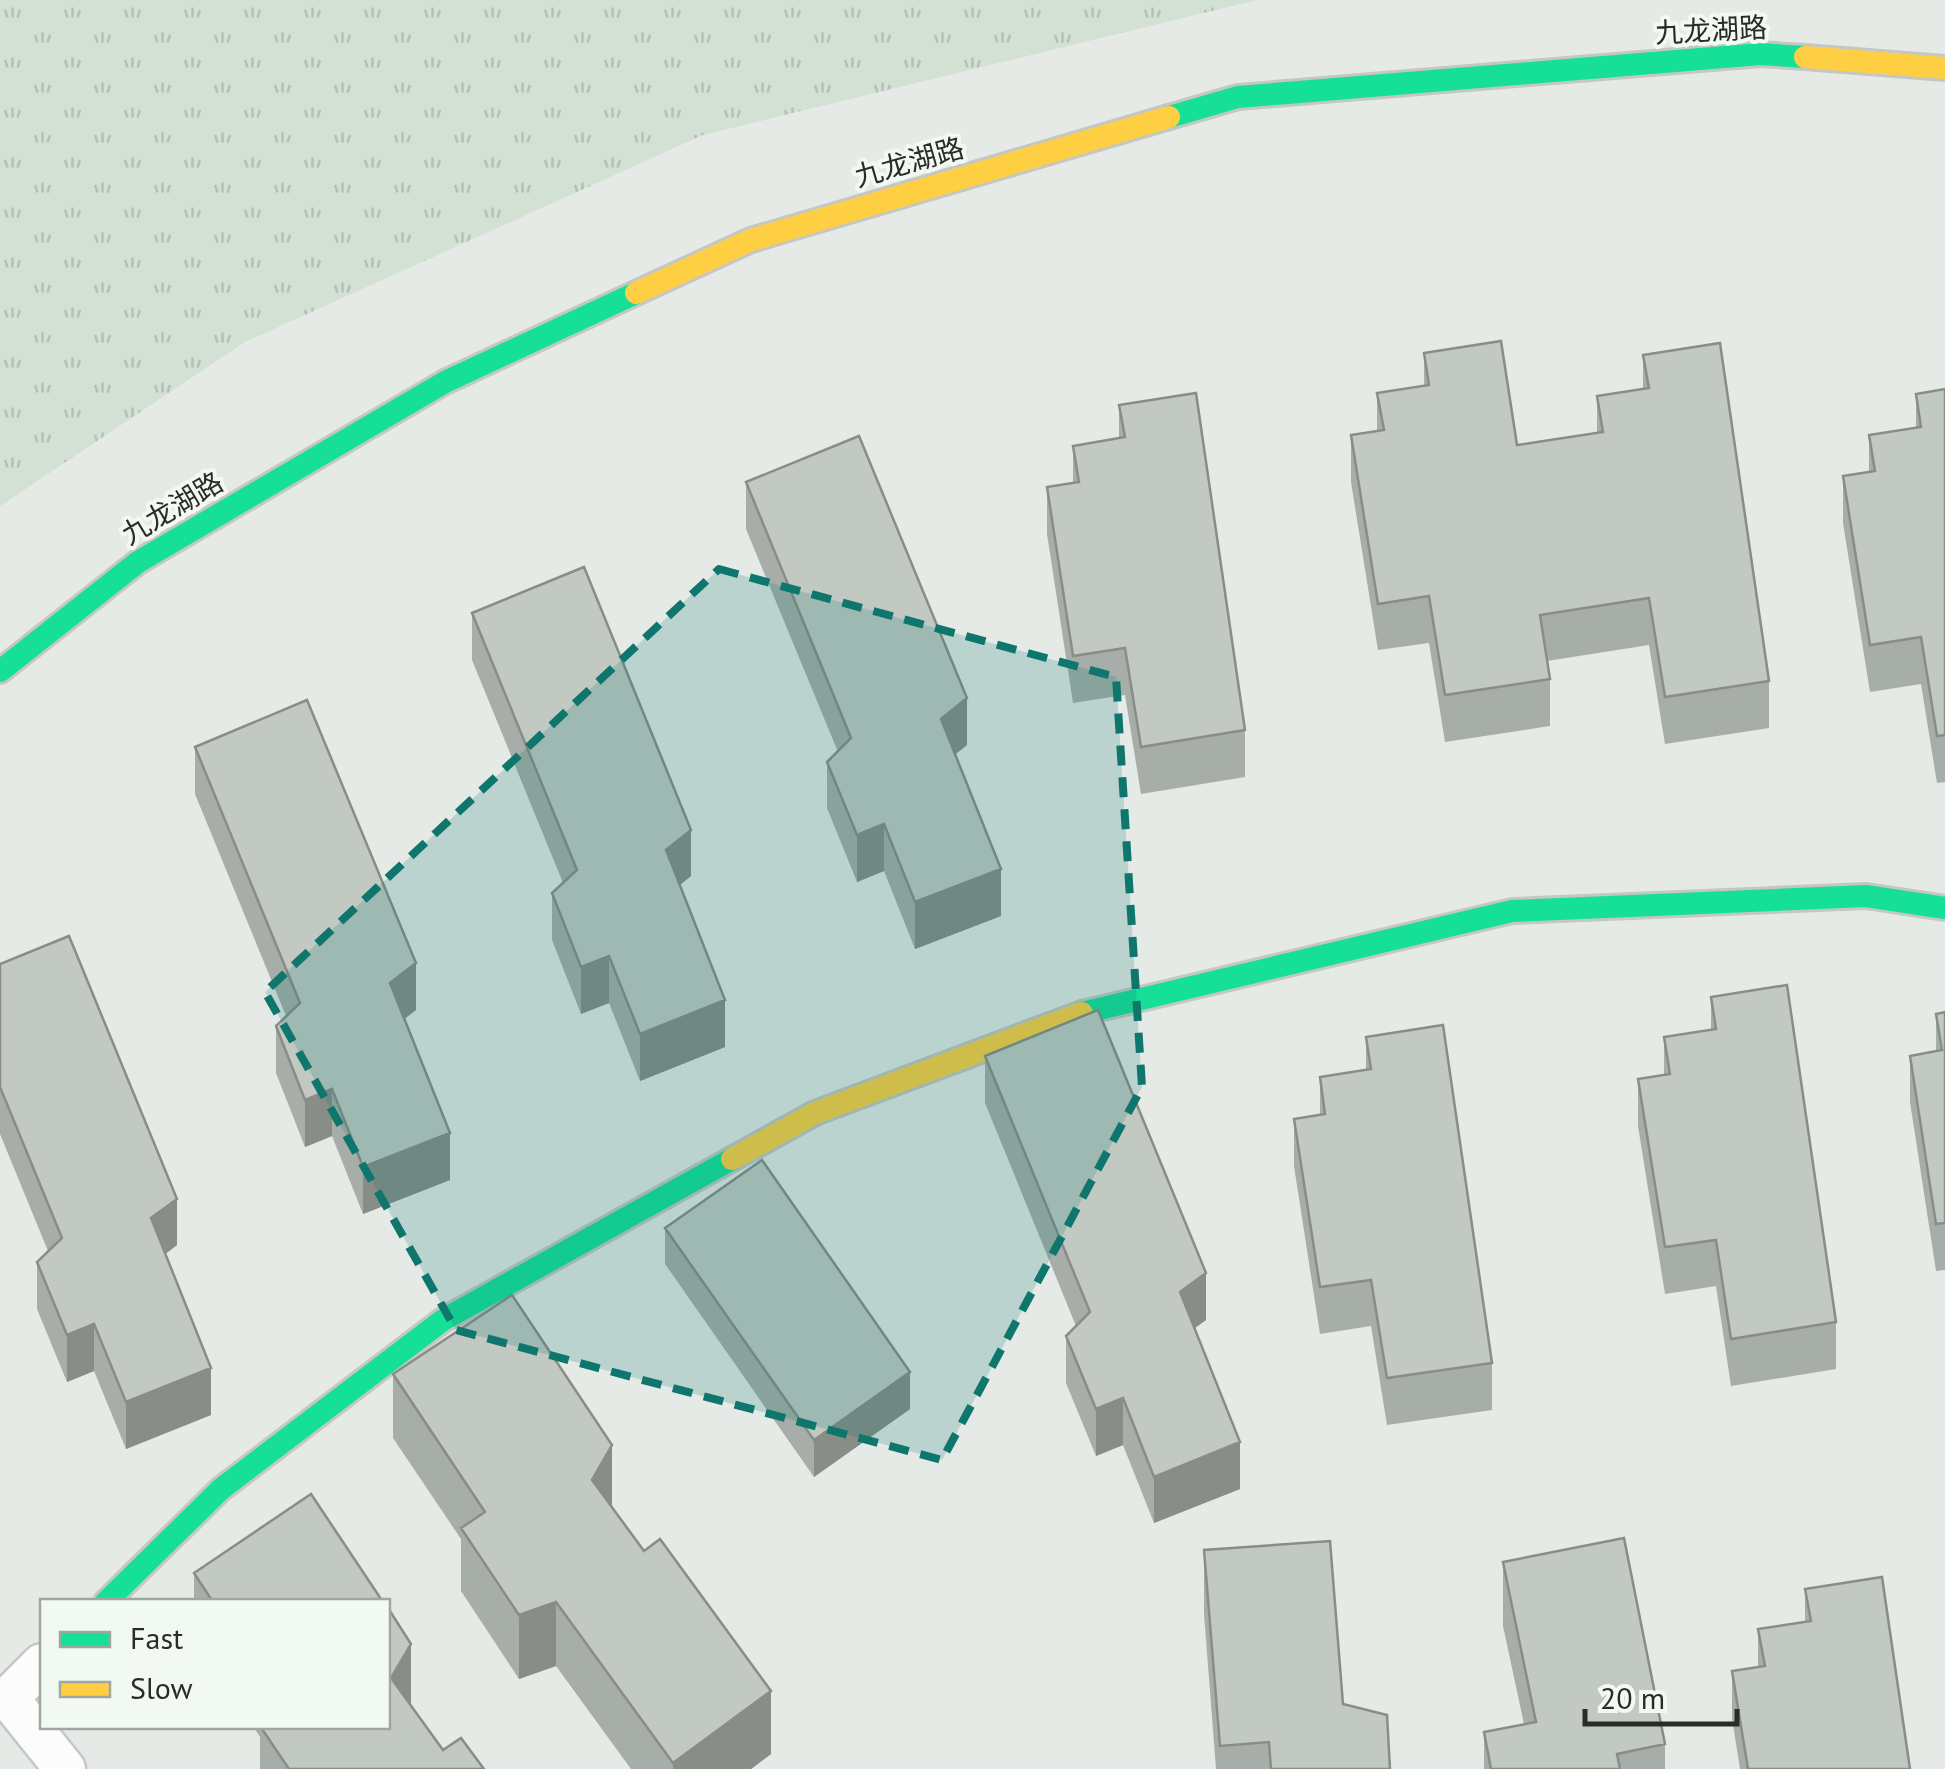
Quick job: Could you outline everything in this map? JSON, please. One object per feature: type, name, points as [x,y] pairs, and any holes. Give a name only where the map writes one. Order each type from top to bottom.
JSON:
[{"type":"street","name":"九龙湖路","points":[[0,671],[138,562],[446,382],[751,240],[1238,96],[1761,54],[1945,68]]},
{"type":"street","points":[[109,1599],[222,1489],[442,1320],[816,1113],[1097,1008],[1512,910],[1866,896],[1945,908]]},
{"type":"street","points":[[40,1666],[8,1698],[65,1769]]},
{"type":"highlighted area","points":[[719,569],[1116,677],[1142,1087],[942,1460],[456,1330],[265,992]]},
{"type":"green space","points":[[0,0],[1257,0],[703,135],[245,342],[0,506]]},
{"type":"building","points":[[1501,341],[1517,445],[1603,432],[1597,396],[1649,388],[1643,355],[1720,343],[1769,681],[1665,697],[1649,598],[1540,615],[1550,679],[1445,695],[1429,596],[1378,604],[1351,435],[1384,430],[1377,393],[1429,385],[1424,353]]},
{"type":"building","points":[[1945,389],[1945,735],[1937,736],[1921,637],[1870,645],[1843,476],[1875,471],[1869,435],[1921,427],[1916,394]]},
{"type":"building","points":[[1196,393],[1245,730],[1141,747],[1125,648],[1073,656],[1047,487],[1079,482],[1073,446],[1125,437],[1119,405]]},
{"type":"building","points":[[859,436],[967,698],[941,719],[1001,869],[915,902],[884,824],[857,835],[827,762],[851,738],[746,482]]},
{"type":"building","points":[[584,567],[691,830],[666,850],[725,1000],[640,1034],[609,956],[581,967],[552,893],[577,870],[472,613]]},
{"type":"building","points":[[307,700],[416,963],[390,983],[450,1133],[363,1167],[332,1089],[305,1100],[276,1026],[300,1003],[195,747]]},
{"type":"building","points":[[69,936],[177,1199],[151,1218],[211,1368],[126,1402],[94,1324],[67,1335],[37,1262],[62,1238],[0,1087],[0,964]]},
{"type":"building","points":[[1787,985],[1836,1322],[1731,1339],[1716,1240],[1665,1247],[1638,1079],[1670,1074],[1664,1037],[1716,1029],[1711,997]]},
{"type":"building","points":[[1098,1010],[1206,1273],[1180,1292],[1240,1442],[1154,1477],[1123,1398],[1096,1409],[1066,1336],[1090,1312],[985,1056]]},
{"type":"building","points":[[1945,1012],[1945,1223],[1936,1224],[1910,1056],[1942,1050],[1936,1014]]},
{"type":"building","points":[[1443,1025],[1492,1363],[1387,1378],[1371,1280],[1320,1287],[1294,1119],[1325,1114],[1320,1077],[1371,1069],[1366,1037]]},
{"type":"building","points":[[762,1160],[910,1372],[814,1440],[665,1228]]},
{"type":"building","points":[[512,1295],[612,1445],[592,1480],[644,1551],[660,1539],[771,1691],[673,1763],[556,1602],[519,1615],[461,1528],[485,1512],[393,1374]]},
{"type":"building","points":[[311,1494],[381,1599],[211,1599],[194,1573]]},
{"type":"building","points":[[1624,1538],[1665,1744],[1617,1754],[1620,1769],[1491,1769],[1484,1732],[1536,1722],[1503,1562]]},
{"type":"building","points":[[1330,1541],[1343,1704],[1387,1715],[1390,1769],[1271,1769],[1269,1742],[1220,1746],[1204,1550]]},
{"type":"building","points":[[1882,1577],[1910,1769],[1748,1769],[1732,1671],[1765,1666],[1758,1629],[1811,1621],[1805,1589]]},
{"type":"building","points":[[390,1611],[411,1644],[391,1678],[443,1750],[461,1738],[484,1769],[289,1769],[262,1729],[390,1729]]},
{"type":"traffic: fast","points":[[1169,117],[1238,97],[1761,54],[1805,57]]},
{"type":"traffic: fast","points":[[0,671],[138,562],[445,382],[636,293]]},
{"type":"traffic: fast","points":[[1082,1013],[1512,911],[1866,896],[1945,908]]},
{"type":"traffic: fast","points":[[109,1599],[221,1489],[443,1320],[732,1159]]},
{"type":"traffic: slow","points":[[1805,57],[1945,68]]},
{"type":"traffic: slow","points":[[636,293],[751,240],[1169,117]]},
{"type":"traffic: slow","points":[[732,1159],[815,1113],[1082,1013]]}]
